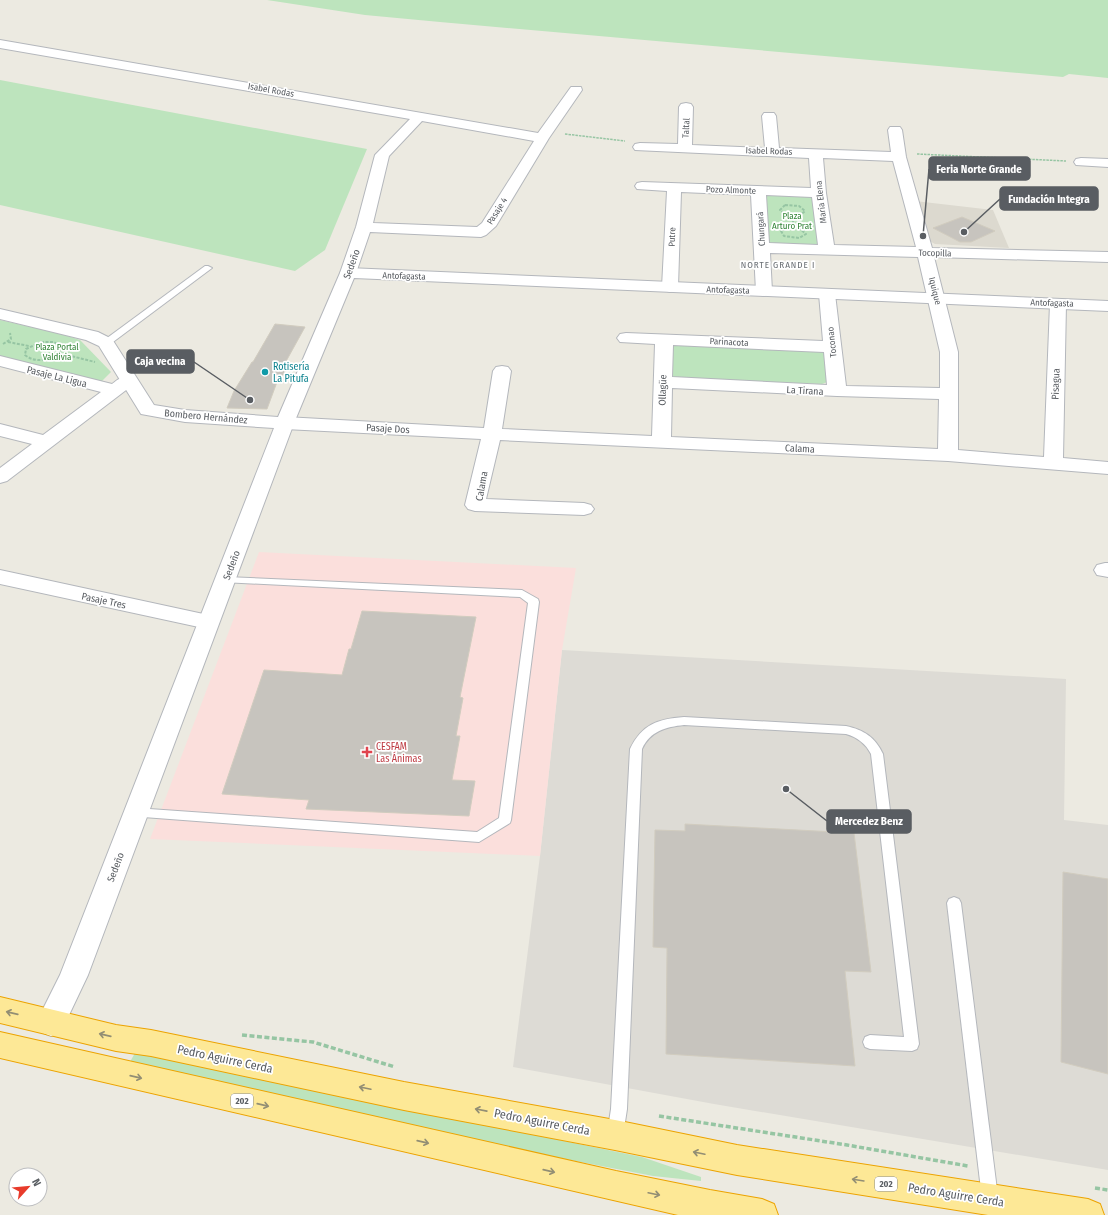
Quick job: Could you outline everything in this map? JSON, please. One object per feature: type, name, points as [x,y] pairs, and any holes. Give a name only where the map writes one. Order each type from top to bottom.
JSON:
[{"type":"highway","name":"Pedro Aguirre Cerda","points":[[0,1010],[116,1038],[151,1043],[404,1096],[615,1135],[737,1160],[991,1201],[1039,1211],[1090,1201]]},
{"type":"highway","points":[[0,1044],[11,1043],[27,1037],[51,1023],[59,1046],[65,1056],[75,1063]]},
{"type":"highway","name":"202","points":[[0,1044],[75,1063],[710,1211],[762,1215]]},
{"type":"street","name":"Isabel Rodas","points":[[0,44],[420,116],[544,135]]},
{"type":"street","name":"Pasaje 4","points":[[364,227],[481,232],[488,226],[544,135],[576,90]]},
{"type":"street","name":"Taltal","points":[[684,148],[686,107]]},
{"type":"street","name":"Sedeño","points":[[51,1023],[74,975],[285,423],[348,273],[364,227],[382,155],[420,116]]},
{"type":"street","points":[[769,116],[772,152]]},
{"type":"street","name":"Iquique","points":[[895,130],[898,155],[925,252],[949,352],[948,455]]},
{"type":"street","name":"Isabel Rodas","points":[[640,147],[898,155]]},
{"type":"street","name":"María Elena","points":[[816,153],[819,193],[827,250]]},
{"type":"street","points":[[1081,162],[1108,163]]},
{"type":"street","name":"Pozo Almonte","points":[[642,186],[819,193]]},
{"type":"street","name":"Putre","points":[[670,287],[674,188]]},
{"type":"street","name":"Chungará","points":[[758,191],[764,291]]},
{"type":"street","name":"Tocopilla","points":[[762,248],[1108,257]]},
{"type":"street","name":"Antofagasta","points":[[348,273],[1108,306]]},
{"type":"street","name":"Toconao","points":[[827,294],[837,391]]},
{"type":"street","name":"Pisagua","points":[[1053,464],[1058,304]]},
{"type":"street","points":[[0,314],[92,336],[106,343]]},
{"type":"street","name":"Parinacota","points":[[626,338],[832,347]]},
{"type":"street","name":"Ollagüe","points":[[661,441],[664,339]]},
{"type":"street","name":"Bombero Hernández","points":[[106,343],[122,385],[148,410],[185,416],[285,423]]},
{"type":"street","name":"Pasaje La Ligua","points":[[0,361],[122,385]]},
{"type":"street","name":"Calama","points":[[502,371],[492,434],[475,504],[584,509]]},
{"type":"street","name":"La Tirana","points":[[662,382],[837,391],[948,394]]},
{"type":"street","points":[[0,478],[122,385]]},
{"type":"street","name":"Pasaje Dos","points":[[285,423],[492,434]]},
{"type":"street","points":[[0,430],[47,442]]},
{"type":"street","name":"Calama","points":[[492,434],[948,455],[1108,468]]},
{"type":"street","name":"Pasaje Tres","points":[[0,577],[208,622]]},
{"type":"lane","points":[[106,343],[208,268]]},
{"type":"lane","points":[[135,813],[479,836],[505,820],[534,602],[522,594],[226,580]]},
{"type":"lane","points":[[615,1135],[618,1109],[636,749],[639,741],[645,734],[652,728],[662,723],[684,721],[846,730],[861,735],[874,746],[877,754],[912,1044],[870,1042]]},
{"type":"lane","points":[[954,903],[991,1201]]},
{"type":"path","points":[[544,135],[617,139],[630,142],[640,147]]},
{"type":"path","points":[[898,155],[1073,160],[1081,162]]},
{"type":"path","points":[[792,204],[800,206],[805,210],[805,213],[802,215],[793,216],[783,214],[780,208],[785,205],[792,204]]},
{"type":"path","points":[[793,216],[793,227]]},
{"type":"path","points":[[0,346],[8,342],[11,336],[6,331]]},
{"type":"path","points":[[8,342],[30,346]]},
{"type":"path","points":[[41,342],[53,342],[61,345],[62,348],[59,353],[48,359],[31,359],[25,355],[26,349],[30,346],[41,342]]},
{"type":"path","points":[[59,353],[102,364]]},
{"type":"path","points":[[234,1035],[313,1042],[397,1067]]},
{"type":"path","points":[[658,1115],[847,1145],[986,1170]]},
{"type":"path","points":[[1090,1201],[1108,1190]]},
{"type":"shaded area","points":[[915,201],[993,210],[1009,248],[935,244],[928,240]]},
{"type":"shaded area","name":"CESFAM Las Ánimas","points":[[259,552],[576,568],[562,650],[540,856],[150,839]]},
{"type":"shaded area","points":[[562,650],[1066,679],[1064,820],[1108,825],[1108,1170],[714,1104],[513,1067],[540,856]]},
{"type":"green space","points":[[267,0],[1108,0],[1108,78],[1069,74],[1063,77],[440,22],[365,15]]},
{"type":"green space","points":[[0,80],[367,149],[325,250],[295,271],[0,205]]},
{"type":"green space","name":"Plaza Arturo Prat","points":[[768,194],[807,195],[816,199],[822,246],[767,244],[763,197]]},
{"type":"green space","name":"Plaza Portal Valdivia","points":[[0,320],[62,334],[80,340],[111,372],[101,382],[0,357]]},
{"type":"green space","points":[[680,342],[818,349],[825,352],[830,381],[822,384],[673,378],[670,373],[671,346]]},
{"type":"green space","points":[[135,1053],[642,1157],[701,1177],[701,1181],[653,1176],[498,1146],[126,1069]]},
{"type":"building","points":[[962,217],[995,231],[971,242],[960,242],[933,228]]},
{"type":"building","points":[[275,324],[305,327],[284,365],[289,365],[279,382],[277,382],[267,409],[227,408],[234,391]]},
{"type":"building","points":[[362,611],[476,617],[460,697],[463,698],[456,736],[460,736],[452,780],[475,781],[469,816],[306,809],[309,800],[222,794],[264,670],[342,675]]},
{"type":"building","points":[[685,824],[854,833],[871,972],[845,971],[855,1066],[666,1054],[667,948],[653,947],[655,830],[685,831]]},
{"type":"building","points":[[1063,872],[1108,879],[1108,1074],[1061,1062]]},
{"type":"place","name":"Fundación Integra","points":[[964,232]]},
{"type":"place","name":"Feria Norte Grande","points":[[923,236]]},
{"type":"place","name":"Rotisería La Pitufa","points":[[265,372]]},
{"type":"place","name":"Caja vecina","points":[[250,400]]},
{"type":"place","name":"CESFAM Las Ánimas","points":[[367,752]]},
{"type":"place","name":"Mercedez Benz","points":[[786,789]]},
{"type":"district","name":"NORTE GRANDE I","points":[[778,265]]}]
